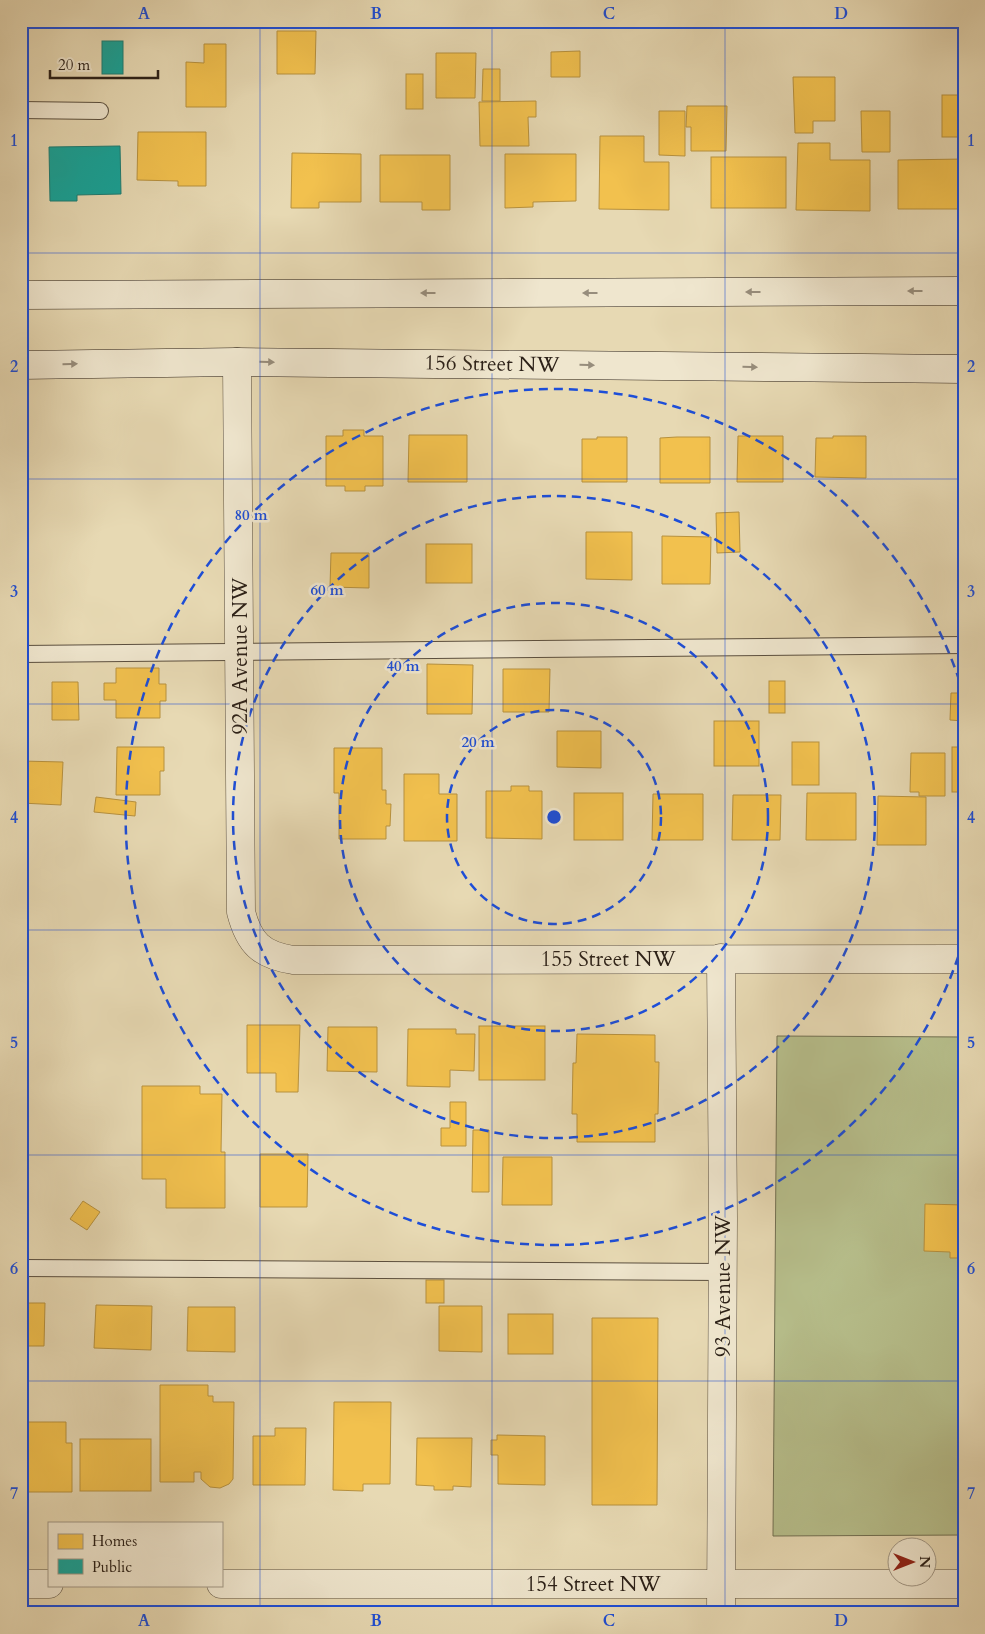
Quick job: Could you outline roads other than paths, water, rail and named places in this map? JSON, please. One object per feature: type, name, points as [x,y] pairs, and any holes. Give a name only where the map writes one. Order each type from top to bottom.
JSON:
[{"type":"street","points":[[21,295],[964,291]]},
{"type":"street","name":"156 Street NW","points":[[21,365],[237,362],[964,368]]},
{"type":"street","name":"92A Avenue NW","points":[[237,362],[241,651],[241,912],[246,931],[257,946]]},
{"type":"street","name":"155 Street NW","points":[[257,946],[274,957],[293,960],[964,959]]},
{"type":"street","name":"93 Avenue NW","points":[[721,958],[723,1272],[721,1613]]},
{"type":"street","points":[[21,1584],[48,1584]]},
{"type":"street","name":"154 Street NW","points":[[222,1584],[964,1584]]},
{"type":"lane","points":[[21,110],[100,111]]},
{"type":"lane","points":[[21,654],[964,645]]},
{"type":"lane","points":[[21,1268],[723,1272]]}]
